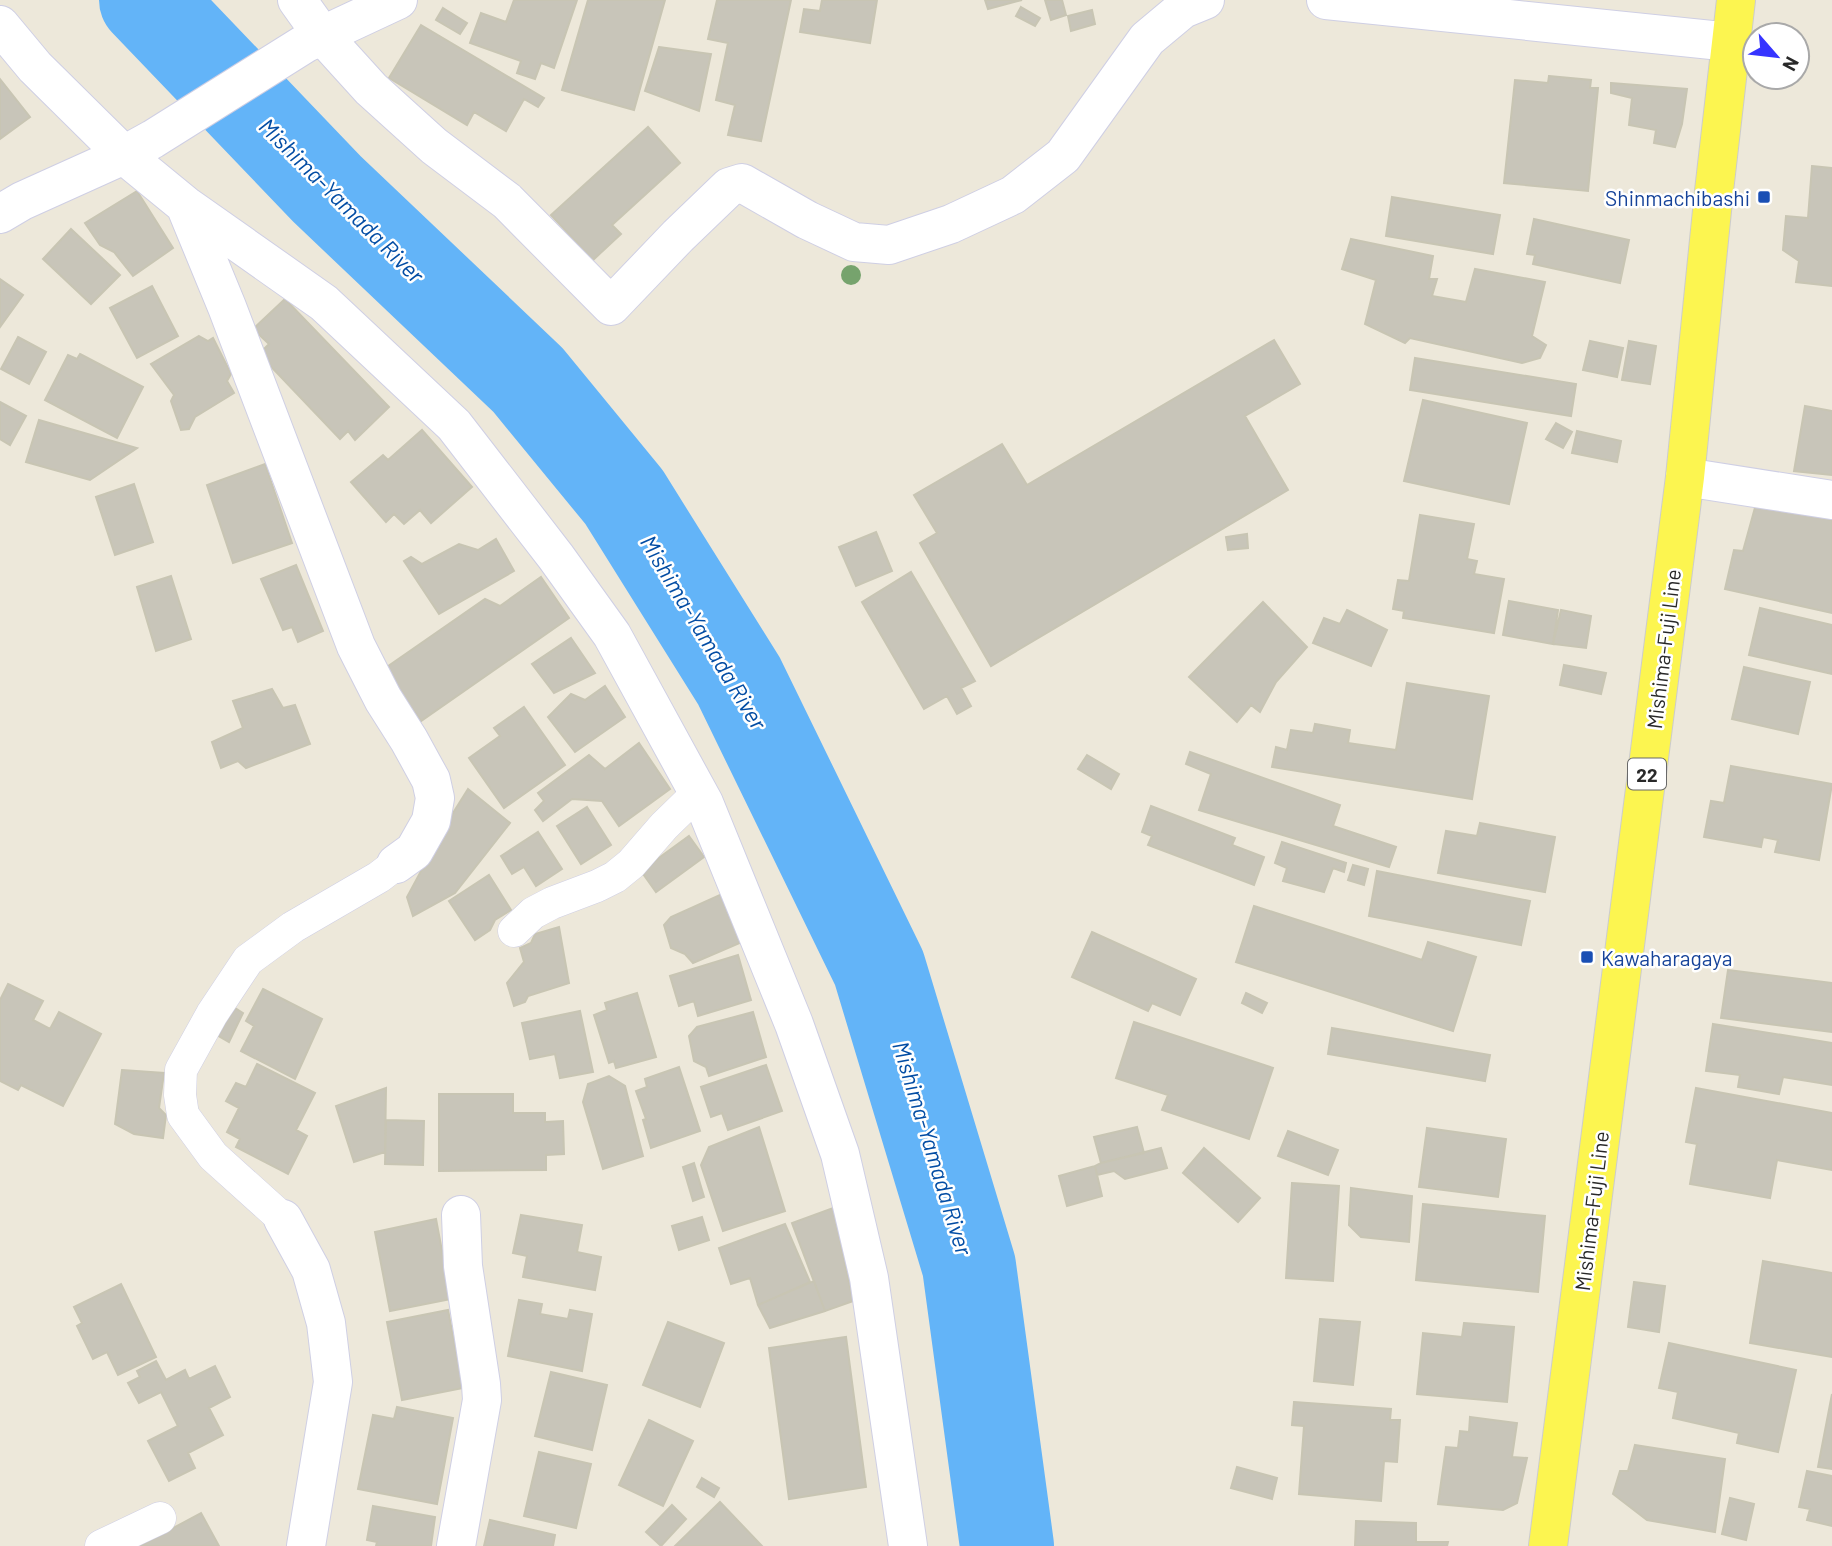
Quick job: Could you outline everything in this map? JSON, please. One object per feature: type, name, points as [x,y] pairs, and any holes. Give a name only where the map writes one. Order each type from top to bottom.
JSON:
[{"type":"main road","name":"Mishima-Fuji Line","points":[[1548,1546],[1685,477],[1736,0]]},
{"type":"street","points":[[297,0],[314,39],[434,146],[507,201],[611,306],[729,187],[742,184],[854,242],[889,245],[951,224],[1013,195],[1063,156],[1147,39],[1183,9],[1205,0]]},
{"type":"street","points":[[0,214],[138,147],[314,39],[398,0]]},
{"type":"street","points":[[1326,0],[1731,42]]},
{"type":"street","points":[[0,24],[35,67],[138,147],[185,205],[324,303],[454,425],[611,635],[699,792],[794,1024],[840,1154],[869,1278],[908,1546]]},
{"type":"street","points":[[185,205],[227,307],[356,646],[383,699],[410,740],[431,780],[435,797],[431,821],[414,851],[396,864]]},
{"type":"street","points":[[1685,477],[1832,499]]},
{"type":"street","points":[[456,1546],[482,1400],[463,1266],[461,1215]]},
{"type":"street","points":[[283,1219],[311,1270],[326,1323],[333,1382],[306,1546]]},
{"type":"lane","points":[[514,931],[533,913],[615,877],[631,864],[699,792]]},
{"type":"lane","points":[[283,1219],[213,1156],[183,1115],[180,1095],[181,1070],[212,1014],[248,960],[293,927],[379,877],[396,864]]},
{"type":"lane","points":[[101,1546],[160,1518]]},
{"type":"building","points":[[514,0],[577,0],[554,68],[541,63],[535,79],[517,73],[521,61],[470,43],[481,13],[506,22]]},
{"type":"building","points":[[588,0],[665,0],[634,110],[562,90]]},
{"type":"building","points":[[717,0],[791,0],[761,141],[728,135],[735,105],[716,100],[728,43],[708,39]]},
{"type":"building","points":[[822,0],[877,0],[870,43],[800,32],[804,9],[820,11]]},
{"type":"building","points":[[985,0],[1022,0],[988,9]]},
{"type":"building","points":[[1045,0],[1062,0],[1066,15],[1051,20]]},
{"type":"building","points":[[1021,7],[1040,18],[1035,26],[1016,16]]},
{"type":"building","points":[[443,8],[467,23],[460,34],[436,20]]},
{"type":"building","points":[[1092,10],[1095,24],[1071,31],[1068,16]]},
{"type":"building","points":[[421,25],[544,98],[538,107],[524,99],[506,131],[474,112],[467,125],[389,78]]},
{"type":"building","points":[[659,47],[711,54],[699,111],[645,91]]},
{"type":"building","points":[[1549,76],[1591,80],[1590,88],[1598,88],[1588,191],[1504,183],[1515,80],[1548,83]]},
{"type":"building","points":[[0,79],[30,117],[0,139]]},
{"type":"building","points":[[1611,83],[1687,89],[1682,124],[1675,147],[1654,143],[1656,130],[1629,125],[1632,98],[1611,93]]},
{"type":"building","points":[[648,127],[680,163],[612,225],[621,234],[593,260],[551,215]]},
{"type":"building","points":[[1812,166],[1832,168],[1832,286],[1796,282],[1799,261],[1783,250],[1786,216],[1808,218]]},
{"type":"building","points":[[137,191],[173,248],[133,276],[114,252],[100,245],[85,223]]},
{"type":"building","points":[[1392,197],[1500,215],[1493,254],[1386,236]]},
{"type":"building","points":[[1534,219],[1629,240],[1620,283],[1533,264],[1535,255],[1527,254]]},
{"type":"building","points":[[71,229],[120,275],[91,304],[43,259]]},
{"type":"building","points":[[1351,239],[1433,256],[1429,279],[1437,279],[1432,296],[1466,302],[1475,269],[1545,282],[1532,336],[1546,345],[1540,358],[1522,363],[1410,338],[1405,343],[1365,324],[1376,280],[1342,269]]},
{"type":"building","points":[[0,279],[23,295],[0,327]]},
{"type":"building","points":[[152,286],[178,336],[137,358],[110,308]]},
{"type":"building","points":[[285,299],[389,407],[355,440],[348,431],[340,439],[259,354],[269,344],[253,329]]},
{"type":"building","points":[[199,336],[208,341],[213,338],[231,374],[227,381],[234,393],[195,417],[189,429],[181,430],[171,401],[174,395],[151,364]]},
{"type":"building","points":[[18,337],[46,352],[29,384],[1,369]]},
{"type":"building","points":[[1274,340],[1300,384],[1245,416],[1288,490],[991,666],[920,543],[937,533],[914,495],[1002,444],[1027,485]]},
{"type":"building","points":[[1590,341],[1623,348],[1617,377],[1583,370]]},
{"type":"building","points":[[1629,341],[1656,346],[1650,384],[1622,380]]},
{"type":"building","points":[[80,354],[143,387],[117,438],[45,400],[68,355],[77,359]]},
{"type":"building","points":[[1415,358],[1576,384],[1571,416],[1410,390]]},
{"type":"building","points":[[1423,400],[1527,423],[1509,504],[1404,481]]},
{"type":"building","points":[[0,402],[26,416],[10,445],[0,439]]},
{"type":"building","points":[[1805,406],[1832,411],[1832,475],[1794,471]]},
{"type":"building","points":[[39,420],[137,448],[90,480],[26,462]]},
{"type":"building","points":[[1556,423],[1572,432],[1563,448],[1546,439]]},
{"type":"building","points":[[422,430],[472,487],[431,523],[420,510],[404,524],[394,514],[386,522],[351,482],[383,455],[388,460]]},
{"type":"building","points":[[1577,431],[1621,441],[1617,462],[1572,453]]},
{"type":"building","points":[[265,464],[292,543],[233,563],[207,485]]},
{"type":"building","points":[[134,484],[153,542],[115,555],[96,497]]},
{"type":"building","points":[[1756,504],[1832,520],[1832,613],[1725,589],[1734,550],[1743,551]]},
{"type":"building","points":[[1420,515],[1474,524],[1467,559],[1477,561],[1474,574],[1504,579],[1494,633],[1403,618],[1404,611],[1393,609],[1398,580],[1409,581]]},
{"type":"building","points":[[876,532],[892,571],[856,586],[839,547]]},
{"type":"building","points":[[1247,534],[1248,548],[1228,550],[1226,537]]},
{"type":"building","points":[[496,539],[514,571],[439,614],[404,561],[411,557],[422,564],[459,544],[478,550]]},
{"type":"building","points":[[296,565],[323,631],[298,642],[292,627],[283,630],[261,579]]},
{"type":"building","points":[[911,572],[975,681],[961,688],[971,706],[957,714],[947,696],[924,709],[862,602]]},
{"type":"building","points":[[171,576],[191,639],[156,651],[137,587]]},
{"type":"building","points":[[541,577],[569,618],[421,721],[384,669],[485,599],[500,606]]},
{"type":"building","points":[[1509,601],[1558,610],[1553,644],[1503,635]]},
{"type":"building","points":[[1263,602],[1307,647],[1276,682],[1260,712],[1251,705],[1237,722],[1189,677]]},
{"type":"building","points":[[1760,608],[1832,625],[1832,674],[1749,655]]},
{"type":"building","points":[[1347,610],[1387,630],[1371,666],[1313,643],[1324,618],[1340,624]]},
{"type":"building","points":[[1561,610],[1591,616],[1586,648],[1553,644]]},
{"type":"building","points":[[571,638],[595,673],[554,693],[532,664]]},
{"type":"building","points":[[1564,665],[1606,673],[1601,694],[1560,685]]},
{"type":"building","points":[[1744,667],[1810,682],[1798,734],[1732,719]]},
{"type":"building","points":[[1407,683],[1489,696],[1472,799],[1272,767],[1276,747],[1287,750],[1291,730],[1313,733],[1315,724],[1350,730],[1348,743],[1396,750]]},
{"type":"building","points":[[605,686],[625,717],[575,752],[548,717],[571,694],[585,700]]},
{"type":"building","points":[[272,689],[283,708],[295,705],[310,744],[246,768],[238,761],[221,768],[212,742],[243,728],[233,701]]},
{"type":"building","points":[[524,707],[565,765],[504,808],[469,758],[500,736],[494,728]]},
{"type":"building","points":[[639,743],[670,789],[619,826],[602,801],[572,799],[543,821],[535,810],[544,801],[538,793],[589,755],[605,769]]},
{"type":"building","points":[[1190,752],[1340,805],[1333,826],[1396,847],[1389,867],[1199,810],[1211,774],[1186,764]]},
{"type":"building","points":[[1087,755],[1119,774],[1111,789],[1078,769]]},
{"type":"building","points":[[1731,766],[1832,784],[1819,860],[1775,852],[1778,840],[1763,837],[1761,847],[1704,837],[1711,801],[1724,803]]},
{"type":"building","points":[[468,789],[510,823],[455,893],[413,916],[407,897]]},
{"type":"building","points":[[1151,806],[1235,838],[1232,845],[1264,857],[1254,885],[1148,845],[1152,836],[1142,832]]},
{"type":"building","points":[[587,807],[611,845],[581,864],[557,826]]},
{"type":"building","points":[[1480,823],[1555,837],[1545,892],[1438,873],[1446,831],[1477,836]]},
{"type":"building","points":[[538,832],[562,869],[536,886],[524,867],[512,874],[501,856]]},
{"type":"building","points":[[689,836],[704,857],[656,892],[641,871]]},
{"type":"building","points":[[1282,842],[1346,863],[1344,872],[1333,868],[1324,892],[1283,881],[1287,868],[1275,863]]},
{"type":"building","points":[[1353,865],[1368,869],[1364,885],[1348,880]]},
{"type":"building","points":[[1377,871],[1530,901],[1521,945],[1369,916]]},
{"type":"building","points":[[489,875],[511,910],[495,920],[490,930],[475,940],[449,901]]},
{"type":"building","points":[[722,894],[742,942],[693,963],[685,954],[671,948],[664,925],[671,917]]},
{"type":"building","points":[[1254,906],[1422,960],[1428,942],[1476,957],[1453,1031],[1236,962]]},
{"type":"building","points":[[559,927],[569,983],[528,996],[525,1002],[514,1006],[507,983],[524,962],[520,948],[531,943],[535,934]]},
{"type":"building","points":[[1092,932],[1196,979],[1180,1015],[1152,1003],[1148,1011],[1072,977]]},
{"type":"building","points":[[738,955],[751,1000],[698,1016],[694,1001],[679,1006],[670,976]]},
{"type":"building","points":[[1728,970],[1832,983],[1832,1032],[1721,1018]]},
{"type":"building","points":[[8,984],[43,1001],[33,1020],[50,1029],[59,1012],[101,1034],[63,1106],[21,1085],[18,1090],[0,1081],[0,1000]]},
{"type":"building","points":[[263,989],[322,1019],[295,1079],[241,1051],[254,1026],[246,1021]]},
{"type":"building","points":[[637,993],[656,1057],[616,1068],[614,1061],[609,1063],[594,1015],[607,1010],[605,1003]]},
{"type":"building","points":[[1246,993],[1267,1003],[1262,1013],[1242,1003]]},
{"type":"building","points":[[232,1006],[243,1013],[229,1042],[217,1035]]},
{"type":"building","points":[[580,1011],[593,1072],[560,1078],[555,1054],[530,1059],[522,1023]]},
{"type":"building","points":[[753,1012],[766,1057],[709,1076],[706,1067],[694,1061],[689,1036],[697,1027]]},
{"type":"building","points":[[1134,1022],[1273,1068],[1249,1139],[1162,1110],[1168,1095],[1116,1078]]},
{"type":"building","points":[[1713,1024],[1832,1043],[1832,1085],[1783,1077],[1779,1094],[1738,1087],[1740,1075],[1706,1071]]},
{"type":"building","points":[[1332,1028],[1490,1055],[1485,1081],[1328,1054]]},
{"type":"building","points":[[257,1064],[315,1093],[296,1130],[307,1136],[288,1174],[236,1147],[240,1139],[227,1132],[239,1108],[226,1101],[236,1083],[246,1087]]},
{"type":"building","points":[[766,1065],[782,1111],[728,1130],[722,1113],[711,1117],[701,1087]]},
{"type":"building","points":[[679,1067],[700,1131],[651,1148],[643,1120],[646,1119],[636,1091],[647,1087],[645,1079]]},
{"type":"building","points":[[122,1070],[164,1073],[159,1108],[166,1115],[163,1138],[134,1134],[115,1124]]},
{"type":"building","points":[[609,1076],[625,1086],[643,1156],[603,1169],[583,1102],[588,1084]]},
{"type":"building","points":[[386,1088],[385,1152],[354,1162],[336,1106]]},
{"type":"building","points":[[1696,1088],[1832,1113],[1832,1170],[1777,1160],[1770,1198],[1690,1184],[1697,1144],[1686,1142]]},
{"type":"building","points":[[439,1094],[513,1094],[513,1113],[545,1113],[545,1122],[563,1121],[564,1154],[546,1155],[546,1170],[439,1171]]},
{"type":"building","points":[[386,1120],[424,1121],[423,1165],[385,1164]]},
{"type":"building","points":[[759,1127],[785,1211],[723,1231],[701,1165],[709,1147]]},
{"type":"building","points":[[1137,1127],[1144,1153],[1101,1163],[1094,1137]]},
{"type":"building","points":[[1427,1128],[1506,1139],[1498,1197],[1419,1187]]},
{"type":"building","points":[[1288,1131],[1338,1150],[1328,1175],[1278,1156]]},
{"type":"building","points":[[1161,1148],[1167,1168],[1125,1179],[1114,1171],[1097,1175],[1095,1166],[1101,1163]]},
{"type":"building","points":[[1204,1148],[1260,1198],[1238,1222],[1183,1173]]},
{"type":"building","points":[[694,1163],[704,1197],[693,1201],[683,1167]]},
{"type":"building","points":[[1095,1166],[1102,1196],[1067,1206],[1059,1176]]},
{"type":"building","points":[[1292,1183],[1339,1186],[1333,1281],[1286,1278]]},
{"type":"building","points":[[1351,1188],[1412,1196],[1409,1242],[1361,1237],[1349,1225]]},
{"type":"building","points":[[1423,1204],[1545,1216],[1538,1292],[1416,1280]]},
{"type":"building","points":[[833,1208],[853,1301],[825,1311],[792,1223]]},
{"type":"building","points":[[521,1215],[582,1225],[577,1252],[601,1257],[595,1290],[523,1277],[527,1256],[513,1253]]},
{"type":"building","points":[[702,1217],[709,1240],[679,1250],[672,1226]]},
{"type":"building","points":[[436,1219],[451,1299],[390,1311],[375,1232]]},
{"type":"building","points":[[785,1224],[810,1282],[758,1305],[750,1278],[731,1284],[719,1248]]},
{"type":"building","points":[[1763,1261],[1832,1273],[1832,1357],[1750,1343]]},
{"type":"building","points":[[814,1281],[825,1311],[770,1328],[758,1305]]},
{"type":"building","points":[[1634,1282],[1665,1286],[1659,1332],[1628,1327]]},
{"type":"building","points":[[121,1284],[156,1357],[118,1375],[107,1352],[93,1359],[77,1326],[82,1323],[74,1307]]},
{"type":"building","points":[[519,1300],[542,1304],[540,1314],[568,1319],[570,1310],[592,1314],[582,1371],[508,1356]]},
{"type":"building","points":[[448,1310],[463,1388],[402,1400],[387,1322]]},
{"type":"building","points":[[1320,1319],[1360,1322],[1353,1385],[1314,1381]]},
{"type":"building","points":[[668,1322],[724,1343],[700,1407],[643,1385]]},
{"type":"building","points":[[1464,1323],[1514,1327],[1507,1402],[1417,1394],[1423,1333],[1462,1337]]},
{"type":"building","points":[[846,1337],[866,1487],[789,1499],[769,1348]]},
{"type":"building","points":[[1669,1343],[1796,1370],[1778,1452],[1737,1443],[1739,1433],[1673,1418],[1678,1392],[1659,1388]]},
{"type":"building","points":[[156,1361],[166,1380],[185,1370],[189,1379],[215,1366],[230,1397],[209,1408],[223,1435],[188,1453],[195,1468],[169,1481],[148,1441],[178,1426],[161,1392],[139,1403],[128,1383],[140,1377],[137,1371]]},
{"type":"building","points":[[551,1372],[607,1385],[592,1450],[535,1436]]},
{"type":"building","points":[[1832,1394],[1832,1469],[1818,1467]]},
{"type":"building","points":[[1294,1402],[1391,1409],[1390,1420],[1400,1420],[1397,1462],[1384,1461],[1381,1501],[1299,1494],[1304,1426],[1292,1425]]},
{"type":"building","points":[[397,1407],[453,1418],[437,1504],[358,1489],[373,1415],[394,1419]]},
{"type":"building","points":[[1470,1417],[1517,1423],[1512,1457],[1527,1458],[1517,1503],[1503,1510],[1438,1504],[1446,1447],[1458,1448],[1460,1431],[1469,1432]]},
{"type":"building","points":[[649,1420],[693,1441],[663,1506],[619,1485]]},
{"type":"building","points":[[1635,1445],[1725,1459],[1715,1532],[1647,1520],[1613,1494],[1620,1471],[1628,1471]]},
{"type":"building","points":[[539,1452],[591,1464],[576,1528],[524,1516]]},
{"type":"building","points":[[1237,1467],[1277,1478],[1272,1499],[1231,1488]]},
{"type":"building","points":[[1807,1471],[1832,1476],[1832,1526],[1807,1520],[1810,1509],[1799,1507]]},
{"type":"building","points":[[702,1478],[719,1488],[714,1497],[697,1487]]},
{"type":"building","points":[[1730,1498],[1754,1504],[1746,1540],[1722,1534]]},
{"type":"building","points":[[720,1502],[762,1546],[675,1546]]},
{"type":"building","points":[[672,1505],[686,1519],[661,1546],[646,1532]]},
{"type":"building","points":[[373,1506],[435,1517],[431,1546],[376,1546],[377,1542],[367,1540]]},
{"type":"building","points":[[201,1513],[219,1546],[140,1546]]},
{"type":"building","points":[[490,1520],[555,1535],[553,1546],[484,1546]]},
{"type":"building","points":[[1356,1521],[1416,1523],[1416,1542],[1448,1542],[1447,1546],[1355,1546]]},
{"type":"waterway","name":"Mishima-Yamada River","points":[[146,0],[327,189],[528,380],[624,497],[739,681],[879,968],[969,1266],[1007,1546]]},
{"type":"place","name":"Shinmachibashi","points":[[1764,197]]},
{"type":"place","name":"Kawaharagaya","points":[[1587,957]]}]
